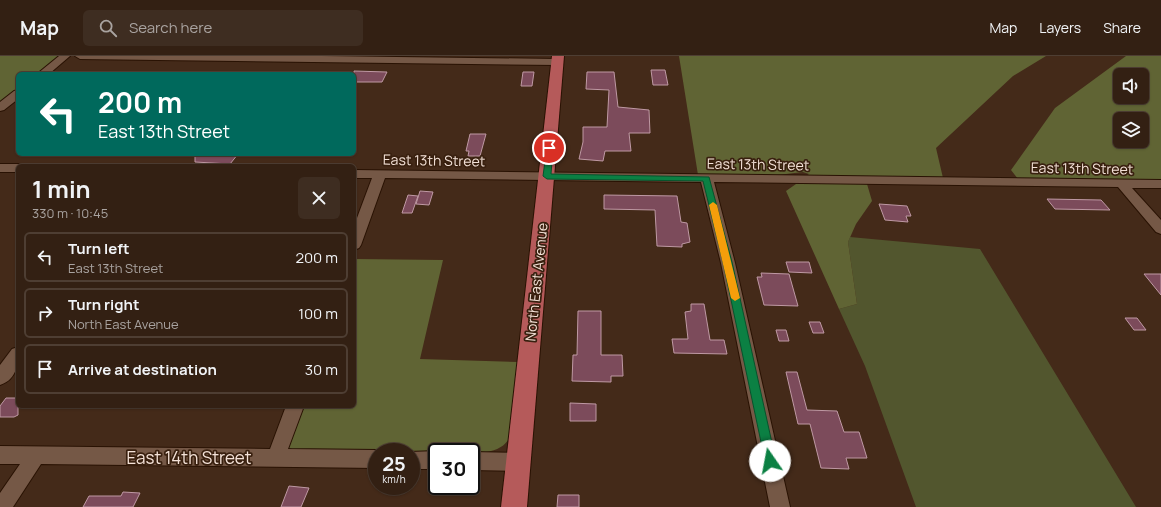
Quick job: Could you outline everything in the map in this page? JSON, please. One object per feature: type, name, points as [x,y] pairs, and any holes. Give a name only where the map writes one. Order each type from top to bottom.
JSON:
[{"type":"main road","name":"North East Avenue","points":[[514,507],[558,59]]},
{"type":"street","points":[[45,72],[65,56]]},
{"type":"street","points":[[80,56],[558,59]]},
{"type":"street","points":[[0,108],[16,95]]},
{"type":"street","points":[[0,168],[16,168]]},
{"type":"street","name":"East 13th Street","points":[[356,174],[1161,184]]},
{"type":"street","points":[[356,240],[380,174]]},
{"type":"street","points":[[707,179],[728,262],[780,507]]},
{"type":"street","points":[[1122,184],[1161,228]]},
{"type":"street","points":[[0,378],[16,357]]},
{"type":"street","points":[[276,457],[294,408]]},
{"type":"street","name":"East 14th Street","points":[[0,455],[368,459]]},
{"type":"street","points":[[2,507],[36,456]]},
{"type":"street","points":[[480,461],[518,462]]},
{"type":"green space","points":[[0,56],[60,56],[40,72],[16,72],[16,92],[0,104]]},
{"type":"green space","points":[[679,56],[1046,56],[1013,76],[936,148],[943,178],[806,176],[809,174],[803,172],[769,176],[698,175]]},
{"type":"green space","points":[[1126,56],[1161,56],[1161,180],[1018,179],[1011,170],[1055,108]]},
{"type":"green space","points":[[796,184],[867,184],[872,201],[856,224],[848,242],[857,304],[839,309],[786,191]]},
{"type":"green space","points":[[850,237],[980,249],[1136,507],[916,507],[865,366],[839,309],[857,304],[848,242]]},
{"type":"green space","points":[[356,259],[443,260],[420,359],[519,362],[511,435],[509,439],[498,449],[486,452],[480,452],[480,443],[428,443],[428,452],[420,452],[420,443],[368,443],[368,451],[297,451],[287,447],[297,408],[356,408]]},
{"type":"building","points":[[651,70],[665,70],[668,85],[653,85]]},
{"type":"building","points":[[354,71],[387,72],[382,82],[356,82],[356,72]]},
{"type":"building","points":[[523,72],[534,72],[532,86],[521,86]]},
{"type":"building","points":[[587,72],[614,72],[618,107],[649,110],[650,133],[629,133],[631,151],[605,151],[603,161],[579,159],[583,142],[583,127],[607,127],[609,90],[586,89]]},
{"type":"building","points":[[470,134],[486,134],[480,156],[468,156],[469,151],[466,151]]},
{"type":"building","points":[[195,156],[236,156],[230,164],[195,162]]},
{"type":"building","points":[[420,191],[433,192],[429,205],[416,204]]},
{"type":"building","points":[[408,195],[418,196],[412,213],[402,213]]},
{"type":"building","points":[[604,195],[677,196],[681,222],[687,223],[690,242],[682,244],[682,247],[657,246],[655,210],[604,209]]},
{"type":"building","points":[[1047,199],[1101,200],[1110,210],[1055,209]]},
{"type":"building","points":[[879,204],[907,206],[911,216],[906,216],[908,222],[885,220]]},
{"type":"building","points":[[786,262],[809,262],[812,273],[789,272]]},
{"type":"building","points":[[761,273],[789,274],[798,306],[764,305],[757,277],[762,277]]},
{"type":"building","points":[[1144,274],[1161,274],[1161,295]]},
{"type":"building","points":[[691,304],[704,304],[710,340],[724,340],[727,354],[674,353],[672,339],[688,339],[685,312],[691,311]]},
{"type":"building","points":[[578,311],[601,311],[601,355],[622,355],[623,376],[611,376],[611,382],[572,381],[573,355],[577,355]]},
{"type":"building","points":[[1125,318],[1137,318],[1146,330],[1134,330]]},
{"type":"building","points":[[809,322],[820,322],[824,333],[813,333]]},
{"type":"building","points":[[776,330],[786,330],[789,341],[779,341]]},
{"type":"building","points":[[786,372],[797,372],[807,410],[837,411],[844,432],[859,432],[867,458],[846,458],[849,469],[821,468],[810,424],[798,424]]},
{"type":"building","points":[[6,398],[16,398],[18,415],[14,417],[0,417],[0,406]]},
{"type":"building","points":[[570,403],[596,404],[596,421],[570,421]]},
{"type":"building","points":[[289,486],[309,488],[301,507],[281,507]]},
{"type":"building","points":[[123,492],[140,493],[133,507],[83,507],[89,496],[121,496]]},
{"type":"building","points":[[558,495],[579,495],[579,507],[557,507]]},
{"type":"slow traffic","points":[[713,205],[728,262],[735,298]]},
{"type":"route","points":[[549,148],[547,176],[707,179],[728,262],[770,461]]}]
